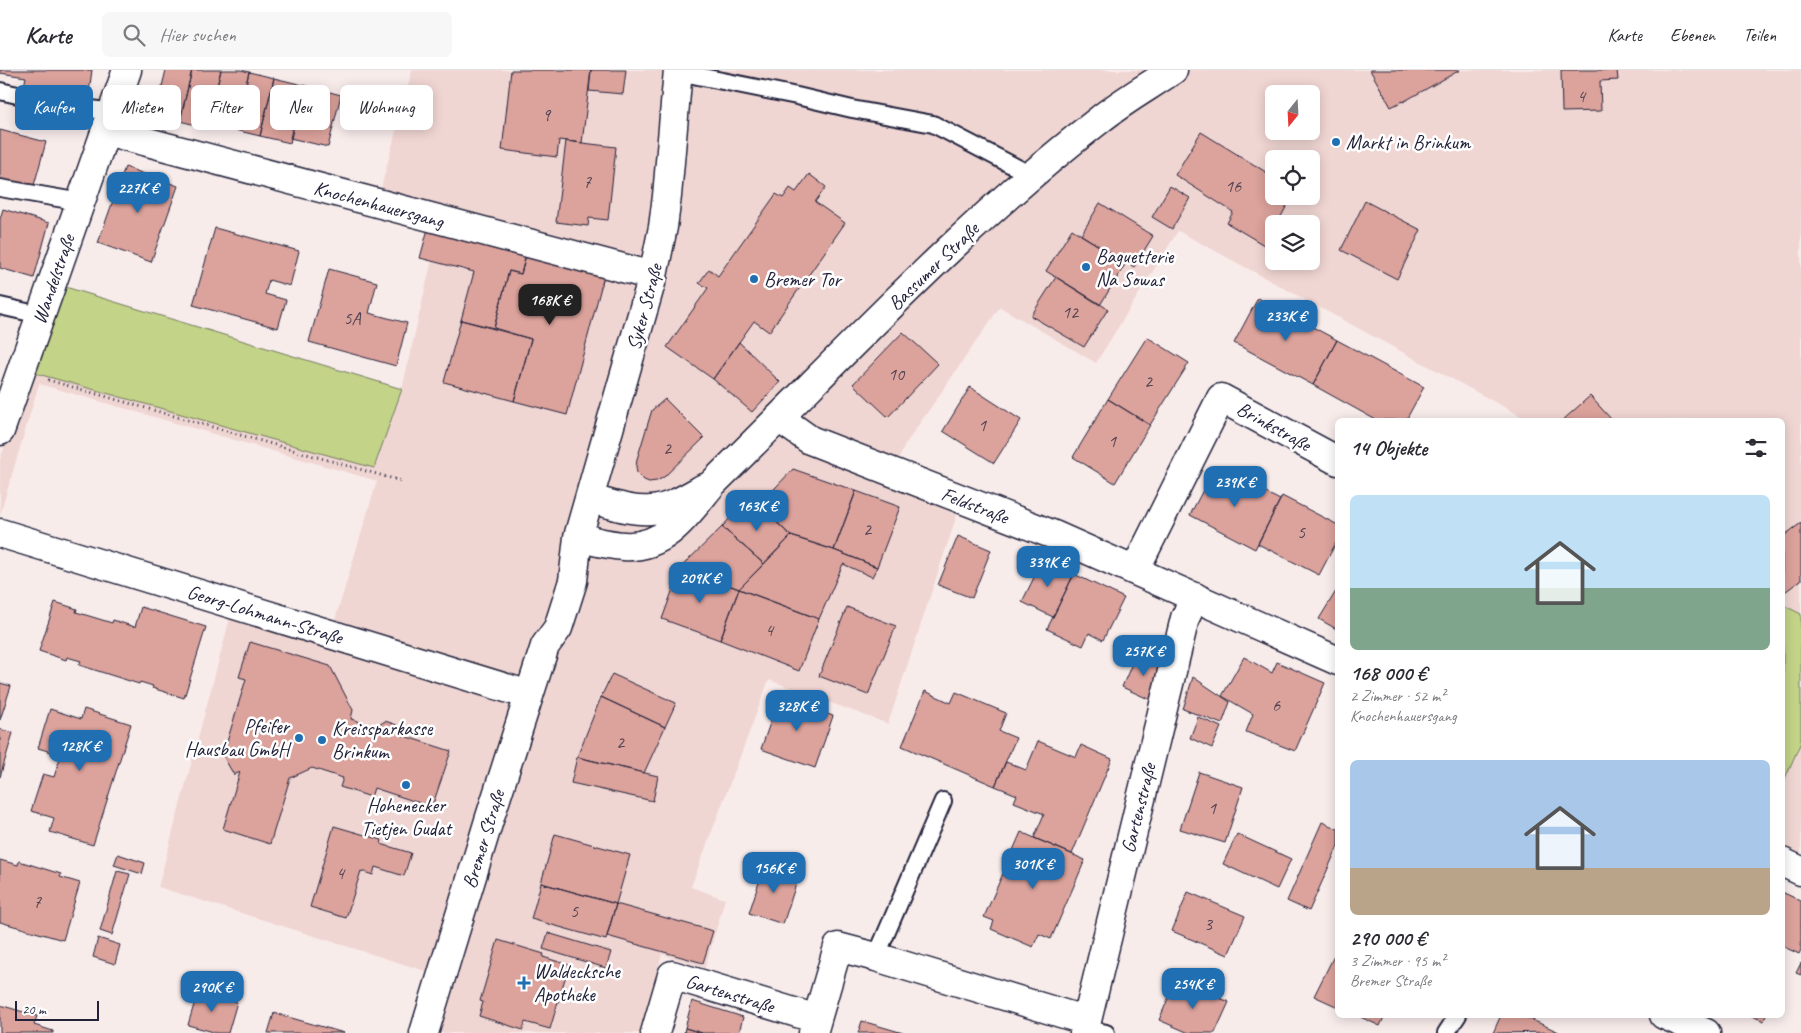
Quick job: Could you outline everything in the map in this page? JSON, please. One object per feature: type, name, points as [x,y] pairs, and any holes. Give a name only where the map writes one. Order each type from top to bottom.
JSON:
[{"type":"street","name":"Wandelstraße","points":[[122,85],[127,70]]},
{"type":"street","name":"Bassumer Straße","points":[[578,537],[625,546],[641,545],[669,533],[683,520],[712,484],[950,248],[1031,175],[1099,120],[1173,70]]},
{"type":"street","name":"Syker Straße","points":[[578,537],[653,276],[666,204],[678,71]]},
{"type":"street","name":"Wandelstraße","points":[[0,431],[106,130]]},
{"type":"street","name":"Knochenhauersgang","points":[[139,130],[511,240],[653,276]]},
{"type":"street","name":"Brinkstraße","points":[[1135,570],[1221,398],[1335,459]]},
{"type":"street","name":"Feldstraße","points":[[779,418],[810,440],[1054,535],[1335,660]]},
{"type":"street","name":"Bassumer Straße","points":[[590,499],[635,510],[652,510],[686,499],[712,484]]},
{"type":"street","name":"Georg-Lohmann-Straße","points":[[0,533],[529,695]]},
{"type":"street","name":"Bremer Straße","points":[[424,1033],[545,646],[558,628],[573,580],[578,537]]},
{"type":"street","name":"Gartenstraße","points":[[655,1033],[672,976],[815,1026],[838,947],[876,957],[1091,1029],[1185,618],[1195,597]]},
{"type":"street","points":[[1785,863],[1801,871]]},
{"type":"street","points":[[1671,1018],[1706,1033]]},
{"type":"lane","points":[[678,71],[852,109],[933,124],[1031,175]]},
{"type":"lane","points":[[0,90],[61,105],[103,119]]},
{"type":"lane","points":[[0,188],[81,202]]},
{"type":"lane","points":[[0,306],[40,315]]},
{"type":"lane","points":[[876,957],[944,801]]},
{"type":"lane","points":[[1446,1033],[1456,1018]]},
{"type":"path","points":[[20,372],[401,481]]},
{"type":"shaded area","points":[[412,70],[1801,70],[1801,854],[1785,846],[1785,418],[1524,418],[1178,231],[1096,363],[1000,307],[905,445],[888,484],[957,515],[888,724],[769,680],[691,887],[725,899],[705,968],[662,954],[642,1033],[437,1033],[454,980],[158,887],[233,607],[334,623],[377,481],[39,384],[0,515],[0,459],[31,372],[374,468],[402,389],[440,224],[376,207],[396,130],[433,130],[433,85],[408,85]]},
{"type":"green space","points":[[59,285],[402,389],[374,468],[31,372]]},
{"type":"green space","points":[[1785,606],[1801,614],[1801,742],[1785,778]]},
{"type":"building","points":[[0,70],[92,70],[90,85],[24,85],[26,77],[0,73]]},
{"type":"building","points":[[166,70],[192,70],[181,117],[181,85],[162,85]]},
{"type":"building","points":[[192,70],[221,70],[217,85],[191,85],[191,124],[181,121]]},
{"type":"building","points":[[221,70],[249,72],[246,85],[217,85]]},
{"type":"building","points":[[511,70],[591,70],[582,143],[559,140],[557,157],[502,150]]},
{"type":"building","points":[[591,70],[626,70],[623,94],[589,91]]},
{"type":"building","points":[[1370,70],[1460,70],[1391,107]]},
{"type":"building","points":[[1561,70],[1617,70],[1618,80],[1600,81],[1601,111],[1562,112]]},
{"type":"building","points":[[249,72],[274,78],[272,85],[270,85],[270,95],[260,136],[235,130],[260,130],[260,85],[246,85]]},
{"type":"building","points":[[274,78],[303,85],[272,85]]},
{"type":"building","points":[[330,92],[340,95],[328,147],[290,138],[292,130],[330,130]]},
{"type":"building","points":[[270,95],[270,130],[293,130],[290,143],[260,136]]},
{"type":"building","points":[[0,130],[46,142],[33,189],[0,180]]},
{"type":"building","points":[[1201,132],[1265,171],[1265,205],[1287,205],[1282,215],[1265,215],[1264,245],[1227,223],[1233,212],[1175,175]]},
{"type":"building","points":[[566,141],[616,147],[608,220],[589,218],[588,226],[556,222]]},
{"type":"building","points":[[125,167],[178,186],[151,262],[98,243]]},
{"type":"building","name":"Bremer Tor","points":[[809,174],[826,187],[815,202],[845,223],[769,332],[754,321],[713,379],[667,347],[708,288],[699,283],[709,269],[718,276],[776,194],[783,198],[790,188],[796,192]]},
{"type":"building","points":[[1170,186],[1190,198],[1172,229],[1152,217]]},
{"type":"building","points":[[1365,201],[1421,230],[1397,279],[1341,250]]},
{"type":"building","points":[[1100,203],[1153,236],[1134,267],[1081,235]]},
{"type":"building","points":[[3,209],[49,223],[34,278],[0,268],[0,219]]},
{"type":"building","points":[[429,225],[527,251],[521,274],[509,271],[494,328],[461,320],[474,272],[420,258]]},
{"type":"building","points":[[215,228],[299,251],[290,286],[269,280],[265,294],[286,300],[278,328],[193,305]]},
{"type":"building","name":"Baguetterie Na Sowas","points":[[1072,229],[1126,263],[1100,305],[1046,271]]},
{"type":"building","points":[[527,251],[605,272],[567,415],[514,401],[531,339],[494,328],[509,271],[521,274]]},
{"type":"building","points":[[329,269],[377,282],[369,313],[407,323],[396,366],[309,342]]},
{"type":"building","points":[[1056,277],[1108,309],[1084,347],[1031,316]]},
{"type":"building","points":[[1258,298],[1337,340],[1313,385],[1234,343]]},
{"type":"building","points":[[461,320],[531,339],[514,401],[444,382]]},
{"type":"building","points":[[903,332],[938,364],[888,417],[853,384]]},
{"type":"building","points":[[1147,337],[1189,363],[1150,425],[1108,399]]},
{"type":"building","points":[[1337,340],[1424,387],[1407,418],[1372,418],[1313,385]]},
{"type":"building","points":[[739,342],[780,382],[752,412],[713,379]]},
{"type":"building","points":[[970,387],[1021,420],[994,463],[943,431]]},
{"type":"building","points":[[1590,396],[1610,418],[1565,418]]},
{"type":"building","points":[[665,399],[704,438],[664,477],[657,481],[649,482],[637,473],[637,459],[652,410]]},
{"type":"building","points":[[1108,399],[1150,425],[1115,483],[1073,457]]},
{"type":"building","points":[[1215,467],[1280,500],[1255,549],[1190,515]]},
{"type":"building","points":[[793,469],[856,491],[834,550],[791,536],[759,505]]},
{"type":"building","points":[[856,491],[900,507],[877,567],[834,550]]},
{"type":"building","points":[[1282,496],[1335,523],[1335,545],[1319,575],[1258,544]]},
{"type":"building","points":[[759,505],[791,536],[764,564],[722,527],[739,508],[753,512]]},
{"type":"building","points":[[1801,523],[1801,580],[1785,592],[1785,535]]},
{"type":"building","points":[[722,527],[764,564],[739,589],[681,567]]},
{"type":"building","points":[[791,536],[877,567],[872,577],[843,564],[819,619],[739,589]]},
{"type":"building","points":[[958,536],[991,550],[972,598],[938,585]]},
{"type":"building","points":[[1043,559],[1074,574],[1053,617],[1022,602]]},
{"type":"building","points":[[681,567],[739,589],[720,640],[662,619]]},
{"type":"building","points":[[1074,574],[1124,598],[1103,640],[1089,633],[1083,646],[1047,629]]},
{"type":"building","points":[[739,589],[819,619],[799,671],[720,640]]},
{"type":"building","points":[[1335,593],[1335,628],[1319,619]]},
{"type":"building","points":[[55,602],[77,609],[76,612],[112,623],[113,620],[135,627],[141,607],[206,627],[184,698],[152,688],[153,686],[140,682],[139,684],[79,665],[81,661],[67,657],[66,660],[39,651]]},
{"type":"building","points":[[847,607],[896,626],[868,695],[819,676]]},
{"type":"building","name":"Kreissparkasse Brinkum","points":[[250,642],[330,666],[353,710],[351,719],[376,727],[385,721],[397,725],[401,735],[451,751],[432,807],[374,788],[371,797],[340,787],[343,778],[312,768],[290,778],[270,844],[223,829],[240,772],[234,775],[219,749],[226,745],[246,679],[239,677]]},
{"type":"building","points":[[1136,654],[1162,663],[1155,702],[1122,687]]},
{"type":"building","points":[[1244,657],[1272,673],[1277,662],[1325,683],[1295,751],[1246,732],[1253,714],[1222,696]]},
{"type":"building","points":[[612,674],[676,703],[665,727],[601,697]]},
{"type":"building","points":[[1193,677],[1230,702],[1222,724],[1183,709]]},
{"type":"building","points":[[0,683],[11,686],[0,720]]},
{"type":"building","points":[[925,691],[951,703],[956,692],[1006,713],[999,731],[1016,738],[995,786],[902,746]]},
{"type":"building","points":[[601,697],[665,727],[644,773],[577,757]]},
{"type":"building","points":[[779,697],[833,716],[815,768],[761,749]]},
{"type":"building","points":[[50,709],[81,719],[84,709],[131,724],[93,845],[50,832],[54,818],[31,811],[43,774],[54,777],[61,755],[38,748]]},
{"type":"building","points":[[1198,717],[1221,727],[1212,748],[1190,738]]},
{"type":"building","points":[[0,729],[13,733],[0,777]]},
{"type":"building","points":[[1038,741],[1076,757],[1081,745],[1112,759],[1072,854],[1034,838],[1044,814],[1014,802],[1017,795],[995,786],[1006,762],[1026,770]]},
{"type":"building","points":[[577,757],[658,776],[653,801],[571,783]]},
{"type":"building","points":[[1199,772],[1243,787],[1225,843],[1180,829]]},
{"type":"building","points":[[1322,822],[1335,828],[1335,853],[1309,911],[1287,901]]},
{"type":"building","points":[[334,826],[382,840],[381,844],[411,853],[404,876],[375,867],[373,875],[361,871],[346,918],[310,907]]},
{"type":"building","points":[[1021,832],[1085,860],[1051,939],[1039,934],[1033,947],[991,929],[994,921],[984,917]]},
{"type":"building","points":[[555,834],[630,855],[616,904],[541,883]]},
{"type":"building","points":[[1237,834],[1291,859],[1277,889],[1223,864]]},
{"type":"building","points":[[118,854],[145,863],[142,874],[114,865]]},
{"type":"building","points":[[0,860],[18,865],[19,861],[61,874],[60,877],[80,883],[63,940],[0,922]]},
{"type":"building","points":[[765,864],[799,875],[783,924],[749,913]]},
{"type":"building","points":[[117,871],[130,874],[112,935],[100,931]]},
{"type":"building","points":[[541,883],[616,904],[606,940],[531,919]]},
{"type":"building","points":[[1188,892],[1245,916],[1228,955],[1172,931]]},
{"type":"building","points":[[1785,893],[1801,901],[1801,950],[1799,954],[1785,947]]},
{"type":"building","points":[[616,904],[713,931],[703,963],[607,936]]},
{"type":"building","points":[[548,933],[611,952],[606,968],[543,949]]},
{"type":"building","points":[[98,938],[120,945],[115,964],[93,957]]},
{"type":"building","name":"Waldecksche Apotheke","points":[[498,940],[544,954],[543,957],[569,965],[550,1029],[525,1022],[523,1030],[479,1016],[483,1002],[480,1001]]},
{"type":"building","points":[[1335,954],[1335,1006],[1314,996]]},
{"type":"building","points":[[1801,963],[1801,975],[1796,973]]},
{"type":"building","points":[[1176,980],[1229,1002],[1215,1033],[1189,1033],[1159,1020]]},
{"type":"building","points":[[198,991],[237,1002],[228,1033],[217,1033],[188,1025]]},
{"type":"building","points":[[692,1001],[743,1017],[739,1033],[702,1033],[685,1028]]},
{"type":"building","points":[[0,1005],[37,1016],[34,1025],[53,1031],[53,1033],[0,1033]]},
{"type":"building","points":[[274,1013],[344,1033],[268,1033]]},
{"type":"building","points":[[1363,1018],[1384,1018],[1380,1026]]},
{"type":"building","points":[[1500,1018],[1528,1018],[1559,1032],[1493,1033]]},
{"type":"building","points":[[862,1021],[903,1033],[858,1033]]},
{"type":"building","points":[[685,1028],[702,1033],[684,1033]]},
{"type":"place","name":"Markt in Brinkum","points":[[1336,142]]},
{"type":"place","name":"Baguetterie Na Sowas","points":[[1086,267]]},
{"type":"place","name":"Bremer Tor","points":[[754,279]]},
{"type":"place","name":"Pfeifer Hausbau GmbH","points":[[299,738]]},
{"type":"place","name":"Kreissparkasse Brinkum","points":[[322,740]]},
{"type":"place","name":"Hohenecker Tietjen Gudat","points":[[406,785]]},
{"type":"place","name":"Waldecksche Apotheke","points":[[524,983]]}]
